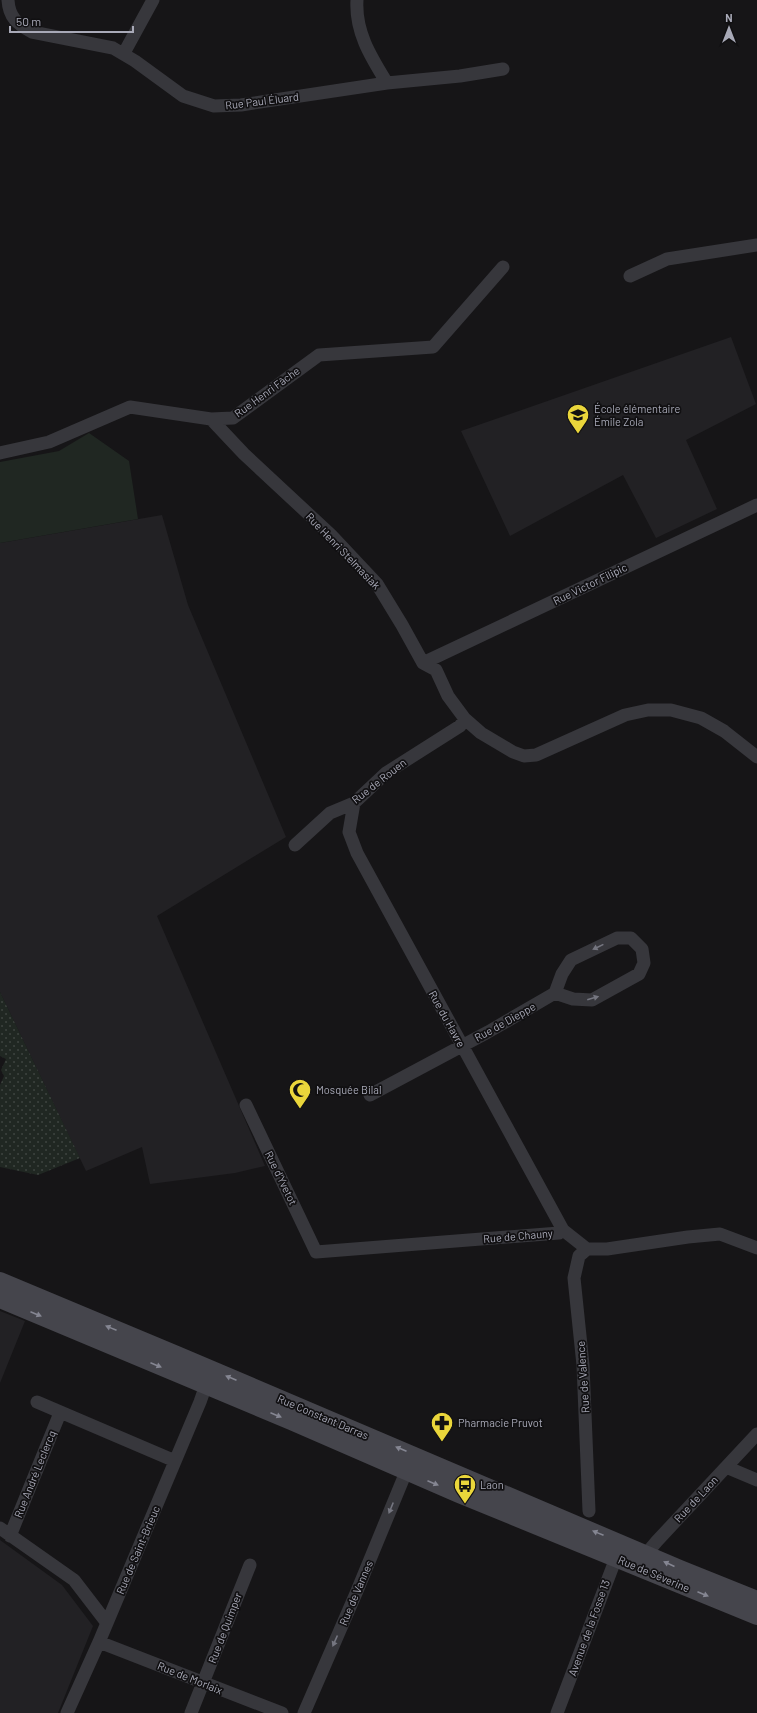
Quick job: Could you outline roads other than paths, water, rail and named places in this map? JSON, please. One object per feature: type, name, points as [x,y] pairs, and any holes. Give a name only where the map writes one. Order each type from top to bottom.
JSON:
[{"type":"main road","name":"Rue Constant Darras","points":[[0,1281],[643,1561]]},
{"type":"main road","name":"Rue Constant Darras","points":[[0,1299],[291,1421],[406,1472],[551,1532]]},
{"type":"main road","name":"Rue de Séverine","points":[[551,1532],[619,1550]]},
{"type":"main road","name":"Rue de Séverine","points":[[643,1561],[757,1600]]},
{"type":"main road","name":"Rue de Séverine","points":[[643,1561],[757,1616]]},
{"type":"street","name":"Rue Paul Éluard","points":[[8,0],[10,12],[20,26],[32,32],[113,48],[124,53],[182,96],[214,106],[241,105],[503,69]]},
{"type":"street","points":[[124,53],[153,0]]},
{"type":"street","points":[[357,0],[362,39],[387,84]]},
{"type":"street","points":[[630,276],[667,259],[757,245]]},
{"type":"street","name":"Rue Henri Fâche","points":[[0,452],[49,442],[130,407],[210,419],[233,418],[318,355],[433,347],[503,267]]},
{"type":"street","name":"Rue Henri Stelmasiak","points":[[210,419],[244,454],[331,535],[377,584],[423,663],[436,670],[448,696],[465,719],[481,733],[512,752],[524,756],[536,755],[624,715],[648,710],[671,710],[701,718],[724,731],[757,757]]},
{"type":"street","name":"Rue Victor Filipic","points":[[423,663],[757,505]]},
{"type":"street","name":"Rue de Rouen","points":[[295,845],[330,813],[354,803],[386,773],[460,726],[465,719]]},
{"type":"street","name":"Rue du Havre","points":[[354,803],[349,832],[357,853],[563,1230]]},
{"type":"street","points":[[617,938],[631,938],[642,948],[644,963],[639,974],[592,1000],[573,999],[555,993],[562,974],[571,960],[617,938]]},
{"type":"street","name":"Rue de Dieppe","points":[[370,1095],[555,993]]},
{"type":"street","name":"Rue d'Yvetot","points":[[246,1105],[316,1252]]},
{"type":"street","name":"Rue de Chauny","points":[[316,1252],[559,1233],[563,1230],[588,1249]]},
{"type":"street","points":[[588,1249],[607,1249],[688,1237],[720,1234],[757,1248]]},
{"type":"street","name":"Rue de Valence","points":[[588,1249],[579,1256],[574,1278],[583,1373],[589,1511]]},
{"type":"street","name":"Rue de Saint-Brieuc","points":[[67,1713],[99,1642],[206,1385]]},
{"type":"street","points":[[37,1402],[175,1462]]},
{"type":"street","name":"Rue André Leclercq","points":[[5,1532],[60,1413]]},
{"type":"street","name":"Rue de Laon","points":[[643,1561],[657,1541],[757,1434]]},
{"type":"street","points":[[726,1467],[757,1480]]},
{"type":"street","name":"Rue de Vannes","points":[[304,1713],[357,1591],[406,1472]]},
{"type":"street","points":[[5,1532],[74,1580],[107,1623]]},
{"type":"street","name":"Avenue de la Fosse 13","points":[[557,1713],[619,1550]]},
{"type":"street","name":"Rue de Quimper","points":[[191,1713],[204,1684],[250,1565]]},
{"type":"street","name":"Rue de Morlaix","points":[[99,1642],[282,1713]]},
{"type":"place","name":"École élémentaire Émile Zola","points":[[578,434]]},
{"type":"place","name":"Mosquée Bilal","points":[[300,1110]]},
{"type":"place","name":"Pharmacie Pruvot","points":[[442,1442]]},
{"type":"place","name":"Laon","points":[[465,1504]]}]
